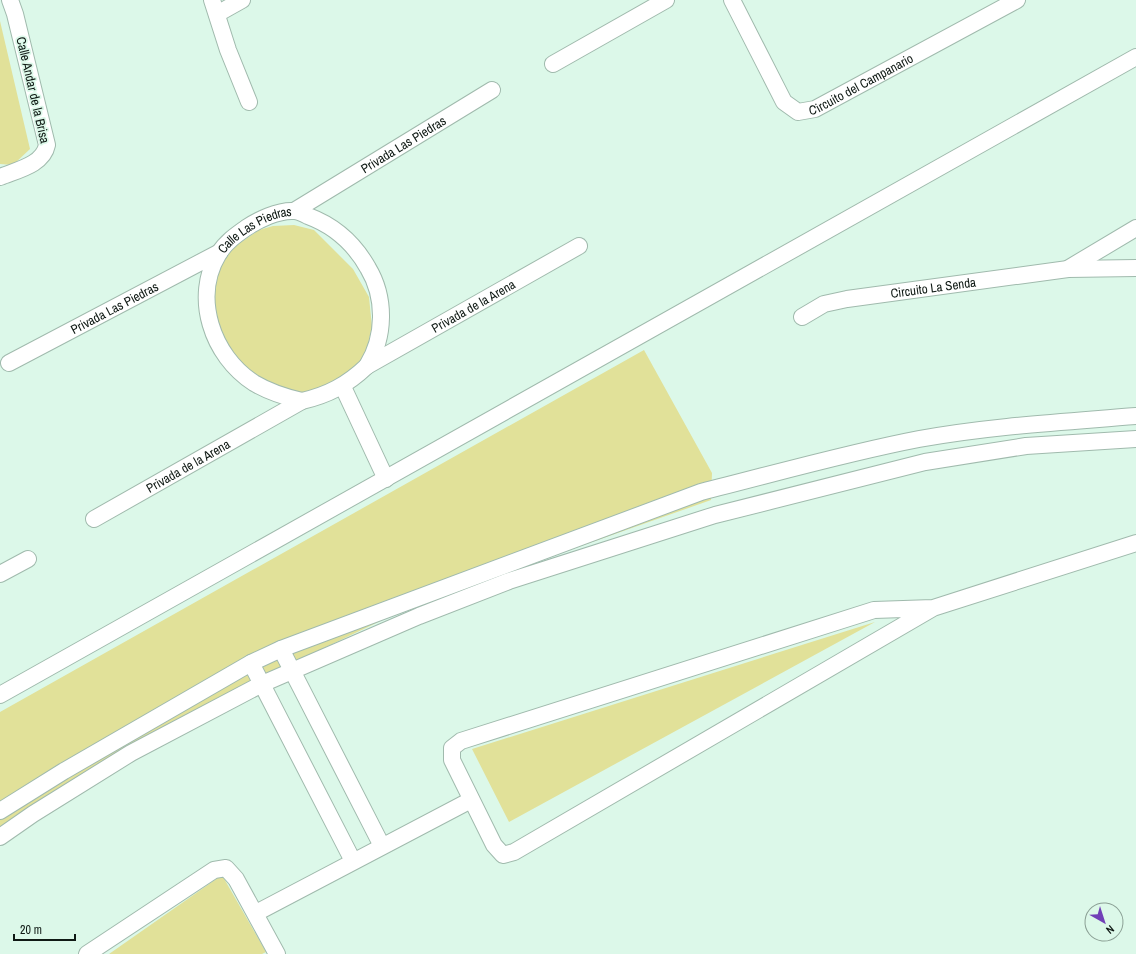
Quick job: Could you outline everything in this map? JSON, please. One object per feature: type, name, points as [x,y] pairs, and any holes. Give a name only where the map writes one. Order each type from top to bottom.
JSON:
[{"type":"street","name":"Calle Andar de la Brisa","points":[[0,177],[38,162],[46,153],[47,145],[15,14],[10,0]]},
{"type":"street","points":[[242,0],[214,7],[228,50],[249,102]]},
{"type":"street","points":[[553,64],[666,0]]},
{"type":"street","name":"Circuito del Campanario","points":[[732,0],[784,102],[798,112],[815,110],[1017,0]]},
{"type":"street","points":[[0,695],[1136,57]]},
{"type":"street","name":"Privada Las Piedras","points":[[294,211],[492,90]]},
{"type":"street","name":"Calle Las Piedras","points":[[302,401],[278,395],[254,382],[233,366],[218,344],[208,320],[206,296],[210,273],[220,252],[232,238],[254,222],[282,212],[294,211],[323,222],[339,232],[359,252],[372,275],[380,300],[381,326],[376,352],[367,366]]},
{"type":"street","name":"Circuito La Senda","points":[[1068,269],[1136,228]]},
{"type":"street","name":"Privada de la Arena","points":[[367,366],[579,246]]},
{"type":"street","name":"Privada Las Piedras","points":[[9,363],[220,252]]},
{"type":"street","name":"Circuito La Senda","points":[[802,317],[824,304],[847,299],[1068,269],[1136,268]]},
{"type":"street","points":[[302,401],[323,396],[343,386],[367,366]]},
{"type":"street","points":[[343,386],[386,479]]},
{"type":"street","name":"Privada de la Arena","points":[[94,519],[302,401]]},
{"type":"street","points":[[0,811],[64,771],[251,663],[280,649],[686,497],[741,480],[919,440],[1021,425],[1136,416]]},
{"type":"street","points":[[0,838],[33,814],[131,753],[262,684],[419,616],[509,581],[715,515],[925,462],[1026,446],[1136,440]]},
{"type":"street","points":[[933,608],[874,610],[461,741],[452,748],[452,760],[494,845],[503,855],[514,852],[933,608],[1136,543]]},
{"type":"street","points":[[0,574],[28,559]]},
{"type":"street","points":[[280,649],[382,846]]},
{"type":"street","points":[[251,663],[353,860]]},
{"type":"street","points":[[256,913],[353,860],[471,800]]},
{"type":"street","points":[[87,954],[214,870],[226,868],[236,879],[256,913],[277,954]]},
{"type":"green space","points":[[0,21],[30,149],[13,165],[0,164]]},
{"type":"green space","points":[[294,225],[314,230],[353,269],[369,297],[372,327],[365,356],[347,378],[316,394],[269,394],[221,345],[209,289],[219,267],[234,247],[259,230],[273,226]]},
{"type":"green space","points":[[644,350],[712,473],[711,500],[414,605],[284,667],[0,833],[0,712]]},
{"type":"green space","points":[[875,622],[509,822],[472,749]]},
{"type":"green space","points":[[222,875],[266,952],[262,954],[109,954]]}]
